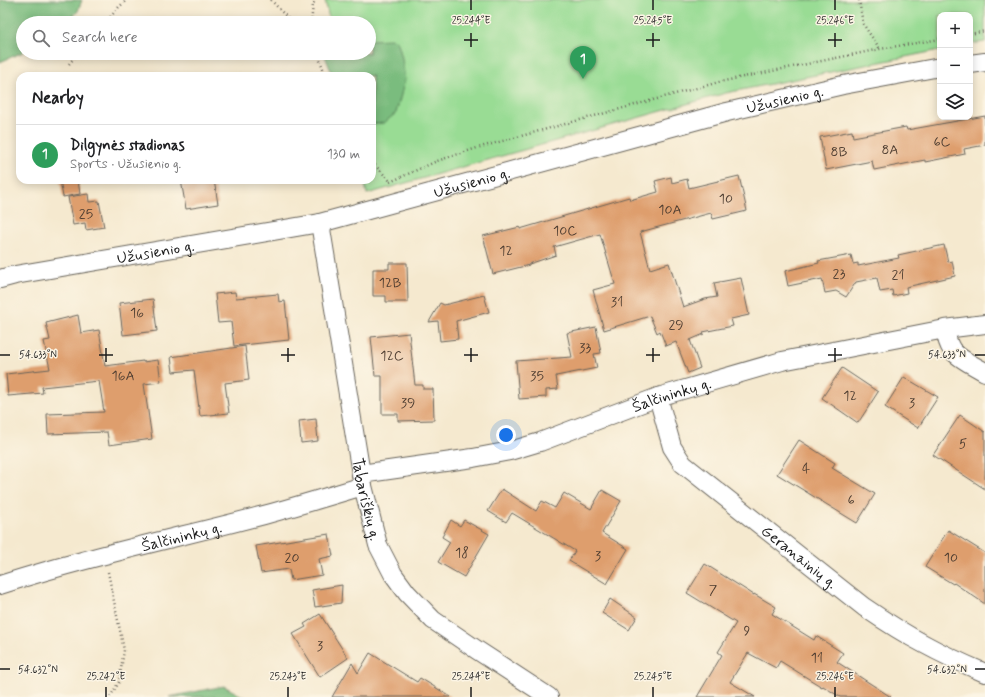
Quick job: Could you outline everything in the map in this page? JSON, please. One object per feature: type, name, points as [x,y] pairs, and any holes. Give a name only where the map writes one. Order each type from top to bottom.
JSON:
[{"type":"street","points":[[973,64],[985,62]]},
{"type":"street","name":"Užusienio g.","points":[[0,279],[15,275],[320,223],[727,112],[843,85],[937,69]]},
{"type":"street","name":"Tabariškių g.","points":[[320,223],[362,480],[378,545],[393,574],[407,593],[433,620],[549,697]]},
{"type":"street","name":"Šalčininkų g.","points":[[0,585],[105,555],[264,515],[362,480],[510,451],[540,442],[658,397],[782,361],[945,329],[985,324]]},
{"type":"street","points":[[945,329],[948,342],[952,350],[985,372]]},
{"type":"street","name":"Geranainių g.","points":[[658,397],[672,447],[683,464],[864,607],[892,626],[923,644],[956,661],[985,673]]},
{"type":"path","points":[[111,16],[127,0]]},
{"type":"path","points":[[271,0],[286,16]]},
{"type":"path","points":[[312,16],[315,0]]},
{"type":"path","points":[[859,0],[863,24],[880,49]]},
{"type":"path","points":[[973,33],[985,31]]},
{"type":"path","points":[[390,182],[437,161],[478,148],[711,84],[880,49],[937,40]]},
{"type":"path","points":[[69,64],[72,60]]},
{"type":"path","points":[[320,60],[324,72]]},
{"type":"path","points":[[376,166],[390,182],[397,202]]},
{"type":"path","points":[[105,555],[124,650],[119,682],[110,697]]},
{"type":"green space","points":[[0,0],[82,0],[78,11],[73,16],[16,16],[16,55],[0,62]]},
{"type":"green space","points":[[325,0],[985,0],[985,42],[973,44],[973,12],[937,12],[937,51],[726,93],[367,194],[365,184],[376,184],[376,72],[371,72],[370,60],[376,60],[376,16],[328,16]]},
{"type":"green space","points":[[393,39],[398,43],[405,80],[396,113],[384,123],[376,124],[376,72],[331,72],[327,60],[376,60],[376,40]]},
{"type":"green space","points":[[224,686],[244,697],[169,697]]},
{"type":"building","points":[[985,116],[985,145],[964,149],[965,154],[874,170],[872,161],[826,170],[820,137],[852,131],[853,137],[906,127],[907,130],[963,120],[973,120],[973,118]]},
{"type":"building","points":[[739,176],[747,211],[713,219],[711,213],[640,232],[650,269],[669,263],[683,307],[705,299],[717,297],[714,283],[741,278],[749,315],[731,319],[733,326],[703,332],[704,334],[690,340],[700,368],[688,373],[676,342],[666,346],[660,331],[657,333],[650,316],[604,330],[593,290],[615,284],[600,234],[554,247],[556,255],[529,265],[493,274],[483,236],[520,227],[520,229],[629,197],[630,200],[658,192],[655,181],[671,177],[672,183],[687,179],[689,188]]},
{"type":"building","points":[[61,184],[79,184],[80,194],[63,197]]},
{"type":"building","points":[[182,184],[215,184],[218,204],[186,209]]},
{"type":"building","points":[[88,194],[89,202],[99,201],[104,227],[86,230],[85,223],[73,225],[68,197]]},
{"type":"building","points":[[944,245],[948,262],[952,261],[955,276],[906,287],[907,293],[893,296],[892,290],[880,292],[877,278],[856,282],[846,297],[836,291],[825,293],[822,279],[788,286],[785,271],[819,263],[818,261],[851,255],[853,264],[858,263],[858,266],[899,258],[898,255]]},
{"type":"building","points":[[389,263],[407,263],[408,302],[386,302],[386,296],[373,296],[373,269],[389,269]]},
{"type":"building","points":[[235,292],[236,298],[278,294],[279,302],[285,301],[289,340],[234,346],[231,322],[218,323],[215,294]]},
{"type":"building","points":[[484,295],[489,312],[456,321],[458,339],[440,341],[438,321],[429,322],[440,303],[444,305]]},
{"type":"building","points":[[153,299],[157,331],[123,335],[119,303]]},
{"type":"building","points":[[78,315],[81,333],[99,330],[105,366],[158,360],[161,382],[144,384],[152,439],[109,445],[107,432],[48,434],[47,414],[104,412],[99,381],[42,387],[43,393],[8,396],[6,374],[50,369],[44,341],[50,340],[46,323]]},
{"type":"building","points":[[596,327],[601,353],[594,354],[597,368],[556,376],[558,389],[546,390],[546,397],[519,399],[516,361],[572,357],[567,333]]},
{"type":"building","points":[[409,333],[415,385],[423,385],[423,389],[433,389],[434,420],[398,421],[398,414],[382,414],[382,376],[375,376],[371,337]]},
{"type":"building","points":[[245,346],[249,380],[225,383],[229,413],[200,416],[194,370],[173,372],[171,357]]},
{"type":"building","points":[[842,368],[878,392],[858,423],[822,398]]},
{"type":"building","points":[[904,377],[938,397],[918,428],[885,407]]},
{"type":"building","points":[[960,415],[985,432],[985,489],[933,455]]},
{"type":"building","points":[[316,419],[318,441],[301,443],[299,421]]},
{"type":"building","points":[[799,440],[835,463],[832,468],[875,494],[857,523],[777,474]]},
{"type":"building","points":[[502,489],[536,511],[542,501],[555,508],[564,493],[591,509],[602,490],[621,501],[602,533],[628,549],[607,584],[569,561],[575,551],[512,513],[506,522],[488,511]]},
{"type":"building","points":[[451,520],[460,526],[464,520],[489,534],[464,577],[438,562],[450,542],[442,537]]},
{"type":"building","points":[[948,530],[985,553],[985,604],[954,583],[953,584],[925,567]]},
{"type":"building","points":[[329,534],[333,556],[319,559],[322,575],[291,580],[289,569],[261,573],[256,546]]},
{"type":"building","points":[[705,564],[776,607],[772,614],[814,640],[816,636],[843,653],[837,662],[891,697],[840,697],[780,661],[776,668],[748,653],[730,682],[755,697],[697,697],[722,655],[718,652],[736,623],[687,593]]},
{"type":"building","points":[[342,585],[341,603],[315,607],[312,590]]},
{"type":"building","points":[[610,599],[637,617],[629,630],[602,613]]},
{"type":"building","points":[[320,614],[348,658],[320,677],[293,634],[306,627],[304,624]]},
{"type":"building","points":[[370,653],[417,682],[420,678],[451,697],[332,697],[352,663],[358,673]]},
{"type":"place","name":"Dilgynės stadionas","points":[[583,79]]}]
